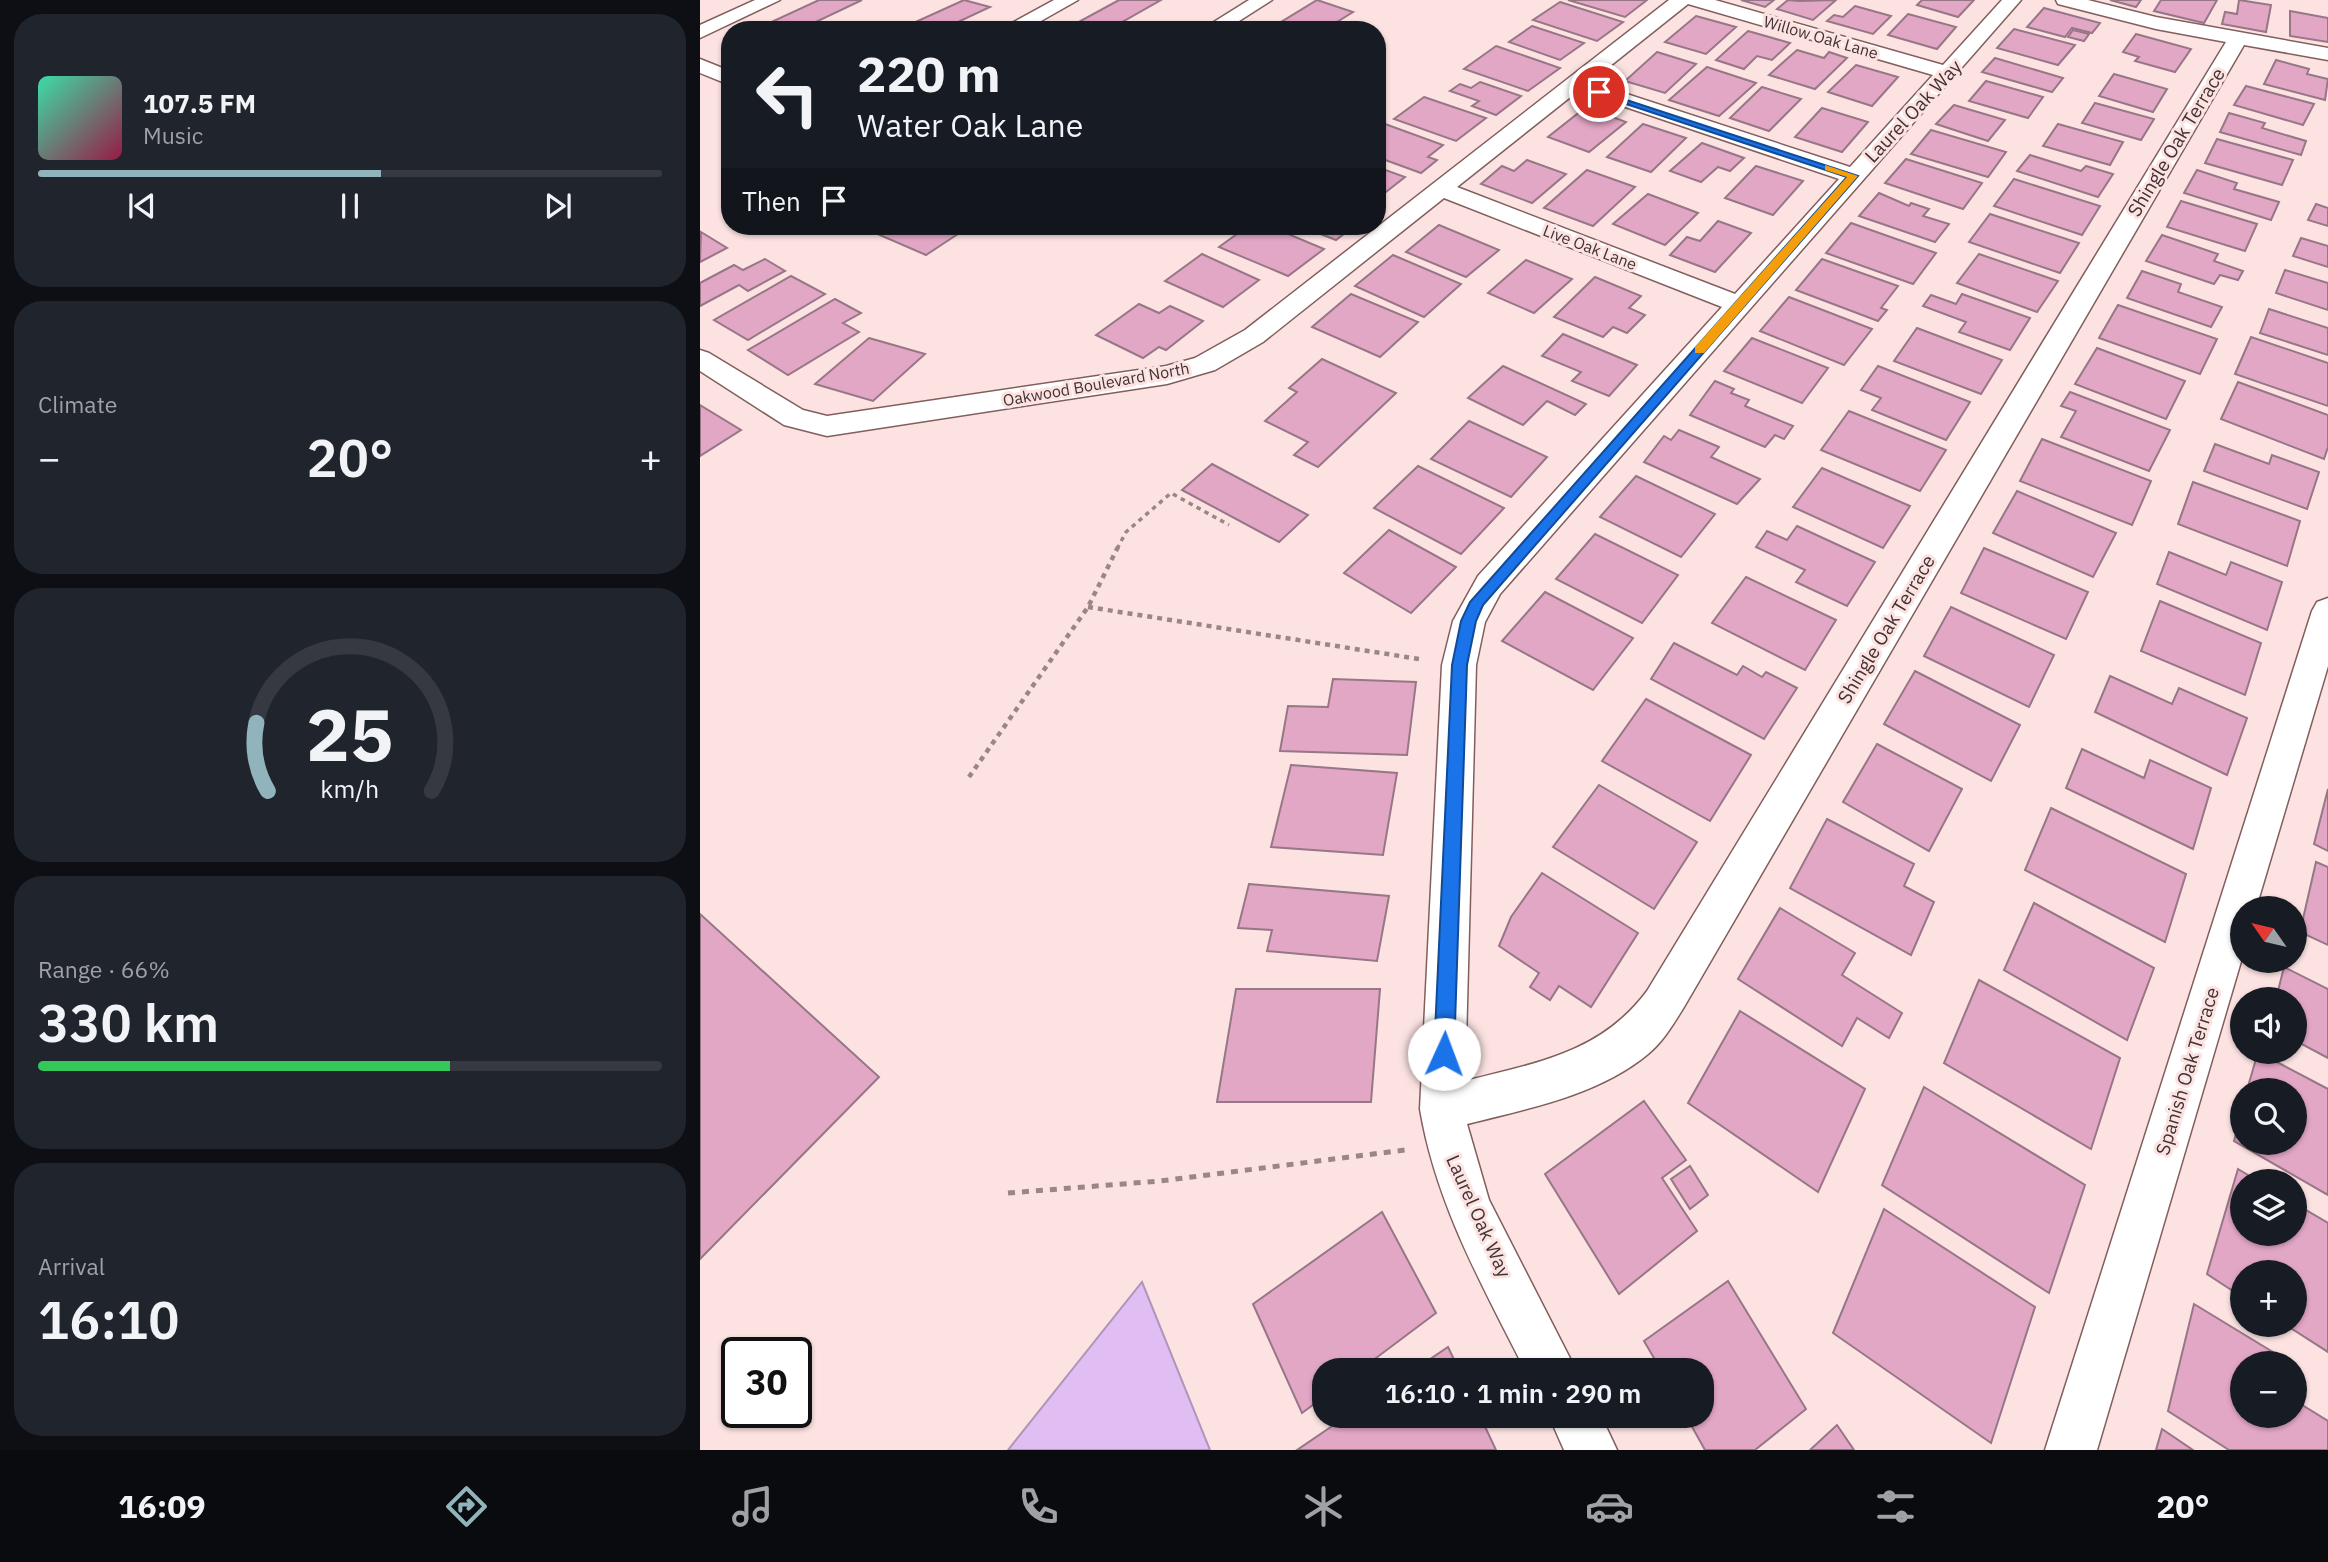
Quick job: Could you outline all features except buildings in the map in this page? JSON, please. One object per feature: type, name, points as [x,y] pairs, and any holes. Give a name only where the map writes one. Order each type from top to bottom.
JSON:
[{"type":"street","points":[[724,21],[771,0]]},
{"type":"street","points":[[1027,21],[1069,0]]},
{"type":"street","points":[[1227,21],[1263,0]]},
{"type":"street","name":"Oakwood Boulevard North","points":[[1386,232],[1681,0]]},
{"type":"street","name":"Willow Oak Lane","points":[[1694,0],[1948,73]]},
{"type":"street","name":"Laurel Oak Way","points":[[1545,1358],[1476,1220],[1448,1145],[1442,1109],[1460,665],[1469,621],[1489,585],[2012,0]]},
{"type":"street","points":[[2065,0],[2156,23],[2328,54]]},
{"type":"street","points":[[700,32],[721,23]]},
{"type":"street","name":"Shingle Oak Terrace","points":[[1442,1109],[1585,1068],[1633,1038],[1670,993],[2238,38]]},
{"type":"street","points":[[700,65],[721,75]]},
{"type":"street","points":[[1573,83],[1853,176]]},
{"type":"street","name":"Live Oak Lane","points":[[1441,189],[1740,305]]},
{"type":"street","name":"Oakwood Boulevard North","points":[[700,359],[794,418],[827,426],[1176,373],[1205,365],[1254,336],[1382,235]]},
{"type":"street","name":"Spanish Oak Terrace","points":[[2071,1450],[2328,611]]},
{"type":"street","points":[[1580,1428],[1591,1450]]},
{"type":"path","points":[[969,777],[1088,607],[1126,532],[1171,493],[1229,525]]},
{"type":"path","points":[[1088,607],[1460,665]]},
{"type":"path","points":[[1008,1193],[1076,1190],[1160,1181],[1448,1145]]},
{"type":"shaded area","points":[[1142,1282],[1210,1450],[1008,1450]]},
{"type":"slow traffic","points":[[1700,350],[1853,176],[1829,168]]},
{"type":"route","points":[[1444,1054],[1460,665],[1463,642],[1477,602],[1489,585],[1853,176],[1599,92]]}]
